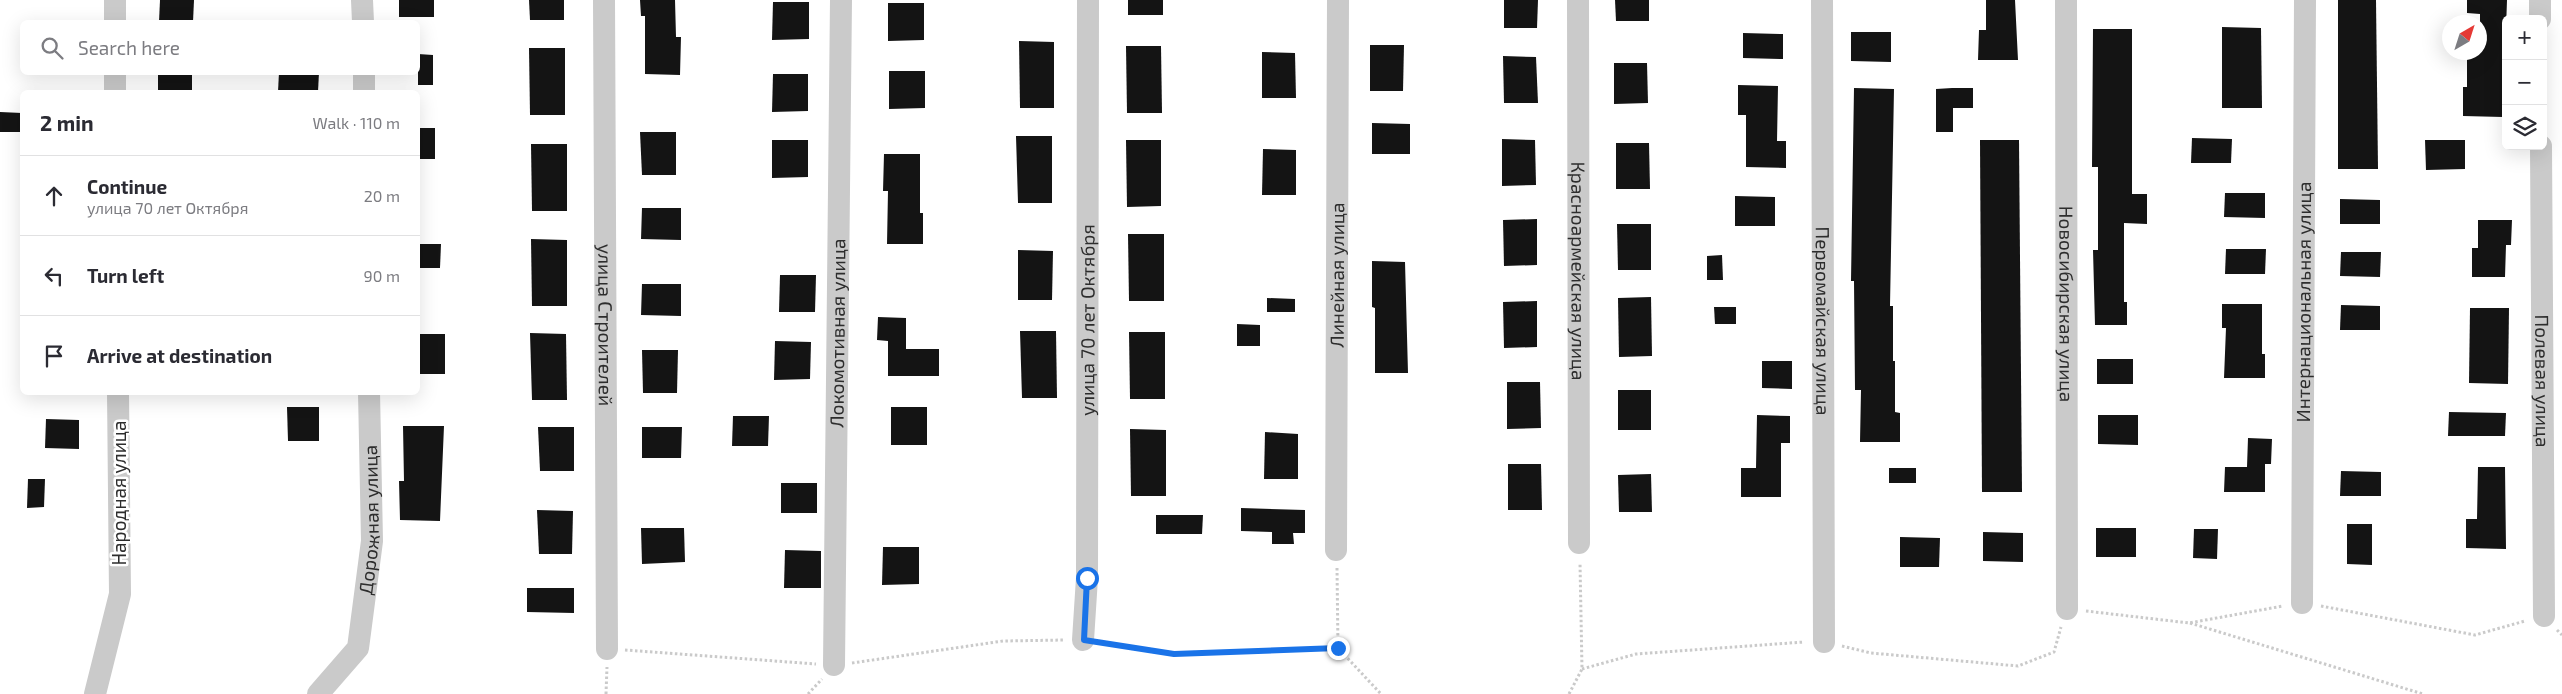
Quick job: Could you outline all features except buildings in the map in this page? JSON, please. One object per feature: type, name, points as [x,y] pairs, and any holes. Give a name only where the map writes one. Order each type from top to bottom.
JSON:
[{"type":"street","points":[[114,0],[115,20]]},
{"type":"street","points":[[362,0],[363,20]]},
{"type":"street","name":"улица Строителей","points":[[604,0],[607,649]]},
{"type":"street","name":"Локомотивная улица","points":[[834,665],[841,0]]},
{"type":"street","name":"улица 70 лет Октября","points":[[1084,640],[1087,578],[1088,0]]},
{"type":"street","name":"Линейная улица","points":[[1336,550],[1338,0]]},
{"type":"street","name":"Красноармейская улица","points":[[1578,0],[1580,543]]},
{"type":"street","name":"Первомайская улица","points":[[1822,0],[1824,642]]},
{"type":"street","name":"Новосибирская улица","points":[[2066,0],[2067,609]]},
{"type":"street","name":"Интернациональная улица","points":[[2302,603],[2305,0]]},
{"type":"street","points":[[2540,0],[2540,15]]},
{"type":"street","points":[[115,75],[115,90]]},
{"type":"street","points":[[364,75],[364,90]]},
{"type":"street","name":"Полевая улица","points":[[2541,150],[2544,616]]},
{"type":"street","name":"Народная улица","points":[[95,694],[120,594],[118,395]]},
{"type":"street","name":"Дорожная улица","points":[[318,694],[358,648],[372,541],[369,395]]},
{"type":"path","points":[[1569,694],[1582,669],[1580,543]]},
{"type":"path","points":[[1336,550],[1338,648],[1381,694]]},
{"type":"path","points":[[1582,669],[1636,654],[1789,642],[1824,642],[1871,653],[2018,666],[2054,652],[2067,609]]},
{"type":"path","points":[[2189,623],[2423,694]]},
{"type":"path","points":[[606,694],[607,649],[834,665],[1003,641],[1084,640],[1174,654],[1338,648]]},
{"type":"route","points":[[1087,578],[1084,640],[1174,654],[1338,648]]}]
